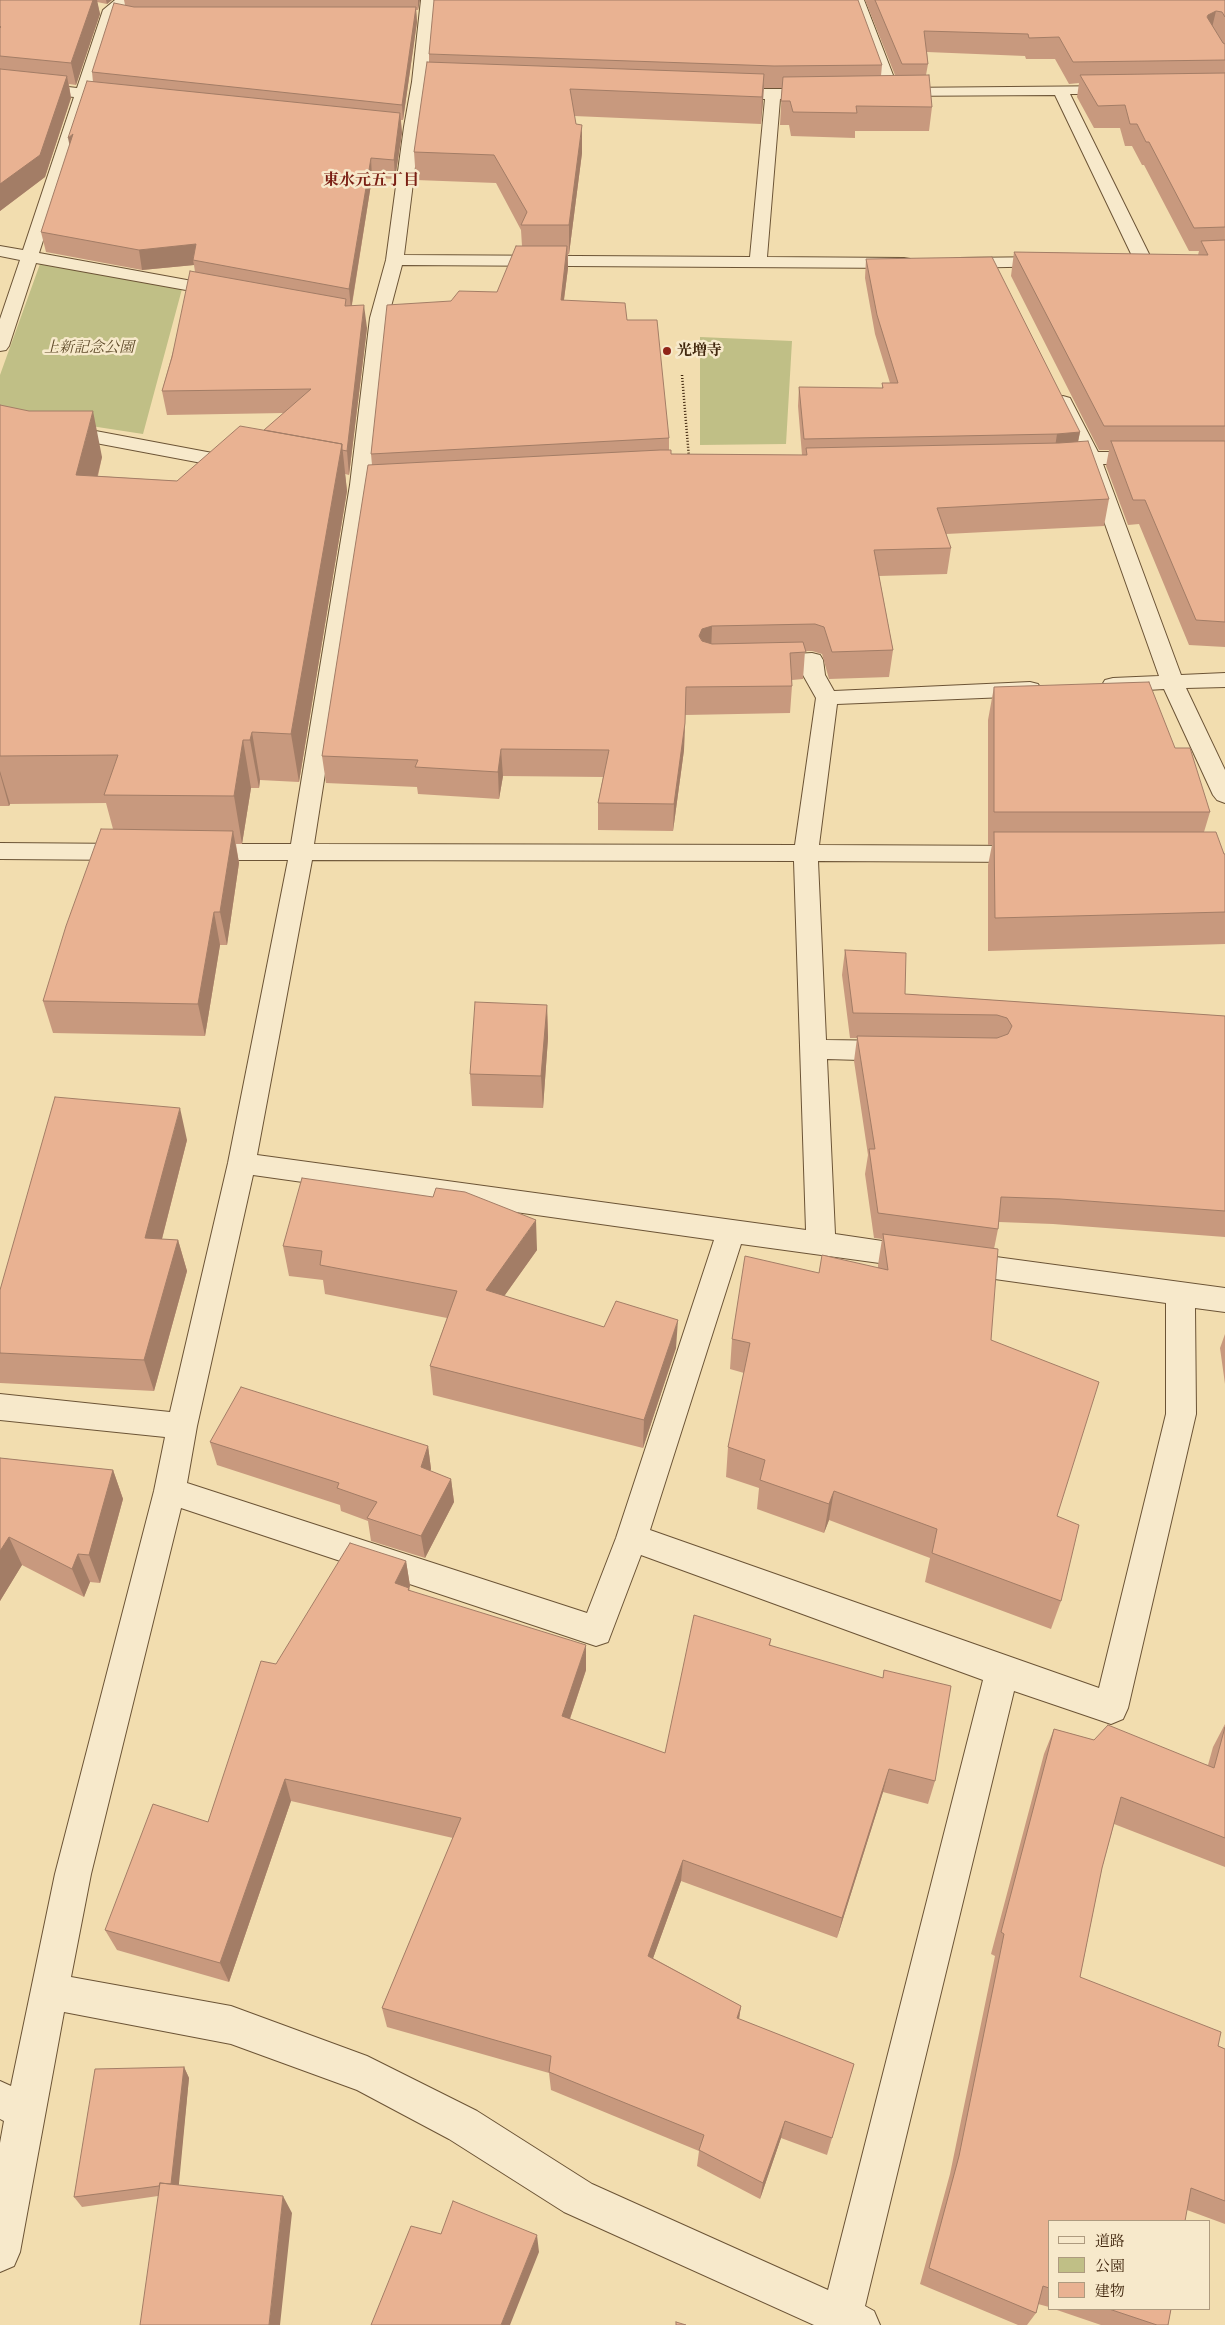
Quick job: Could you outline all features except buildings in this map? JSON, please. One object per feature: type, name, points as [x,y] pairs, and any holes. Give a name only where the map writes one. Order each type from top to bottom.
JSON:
[{"type":"street","points":[[857,0],[892,93]]},
{"type":"street","points":[[0,346],[84,93],[103,9],[126,7]]},
{"type":"street","points":[[0,2252],[13,2105],[49,1991],[73,1874],[170,1491],[182,1426],[242,1163],[300,854],[372,318],[395,260],[412,127],[420,82],[422,11]]},
{"type":"street","points":[[420,82],[439,83]]},
{"type":"street","points":[[0,84],[132,98]]},
{"type":"street","points":[[872,93],[1128,89]]},
{"type":"street","points":[[1060,90],[1143,260]]},
{"type":"street","points":[[714,93],[773,95],[833,94]]},
{"type":"street","points":[[758,262],[773,95]]},
{"type":"street","points":[[393,126],[412,127]]},
{"type":"street","points":[[0,252],[244,296]]},
{"type":"street","points":[[1123,260],[1161,259]]},
{"type":"street","points":[[395,260],[916,263]]},
{"type":"street","points":[[945,263],[999,273],[1064,262]]},
{"type":"street","points":[[1056,388],[1091,458],[1172,682],[1225,795]]},
{"type":"street","points":[[0,419],[258,467]]},
{"type":"street","points":[[1044,462],[1091,458],[1158,458]]},
{"type":"street","points":[[351,484],[380,484]]},
{"type":"street","points":[[748,661],[812,660],[814,675],[827,698],[806,853],[821,1243]]},
{"type":"street","points":[[1094,686],[1225,680]]},
{"type":"street","points":[[827,698],[1054,688]]},
{"type":"street","points":[[0,851],[300,854],[1046,854]]},
{"type":"street","points":[[814,1049],[913,1051]]},
{"type":"street","points":[[242,1163],[1225,1300]]},
{"type":"street","points":[[170,1491],[596,1631],[632,1538],[731,1232]]},
{"type":"street","points":[[632,1538],[1002,1671],[1111,1708],[1181,1414],[1180,1294]]},
{"type":"street","points":[[0,1408],[182,1426]]},
{"type":"street","points":[[49,1991],[231,2025],[367,2075],[463,2124],[578,2198],[851,2321],[1002,1671]]},
{"type":"path","points":[[682,375],[689,459]]},
{"type":"green space","name":"上新記念公園","points":[[40,264],[182,289],[143,434],[0,412],[0,375]]},
{"type":"green space","points":[[700,337],[792,341],[786,444],[700,445]]},
{"type":"place","name":"光増寺","points":[[667,351]]},
{"type":"district","name":"東水元五丁目","points":[[371,181]]}]
